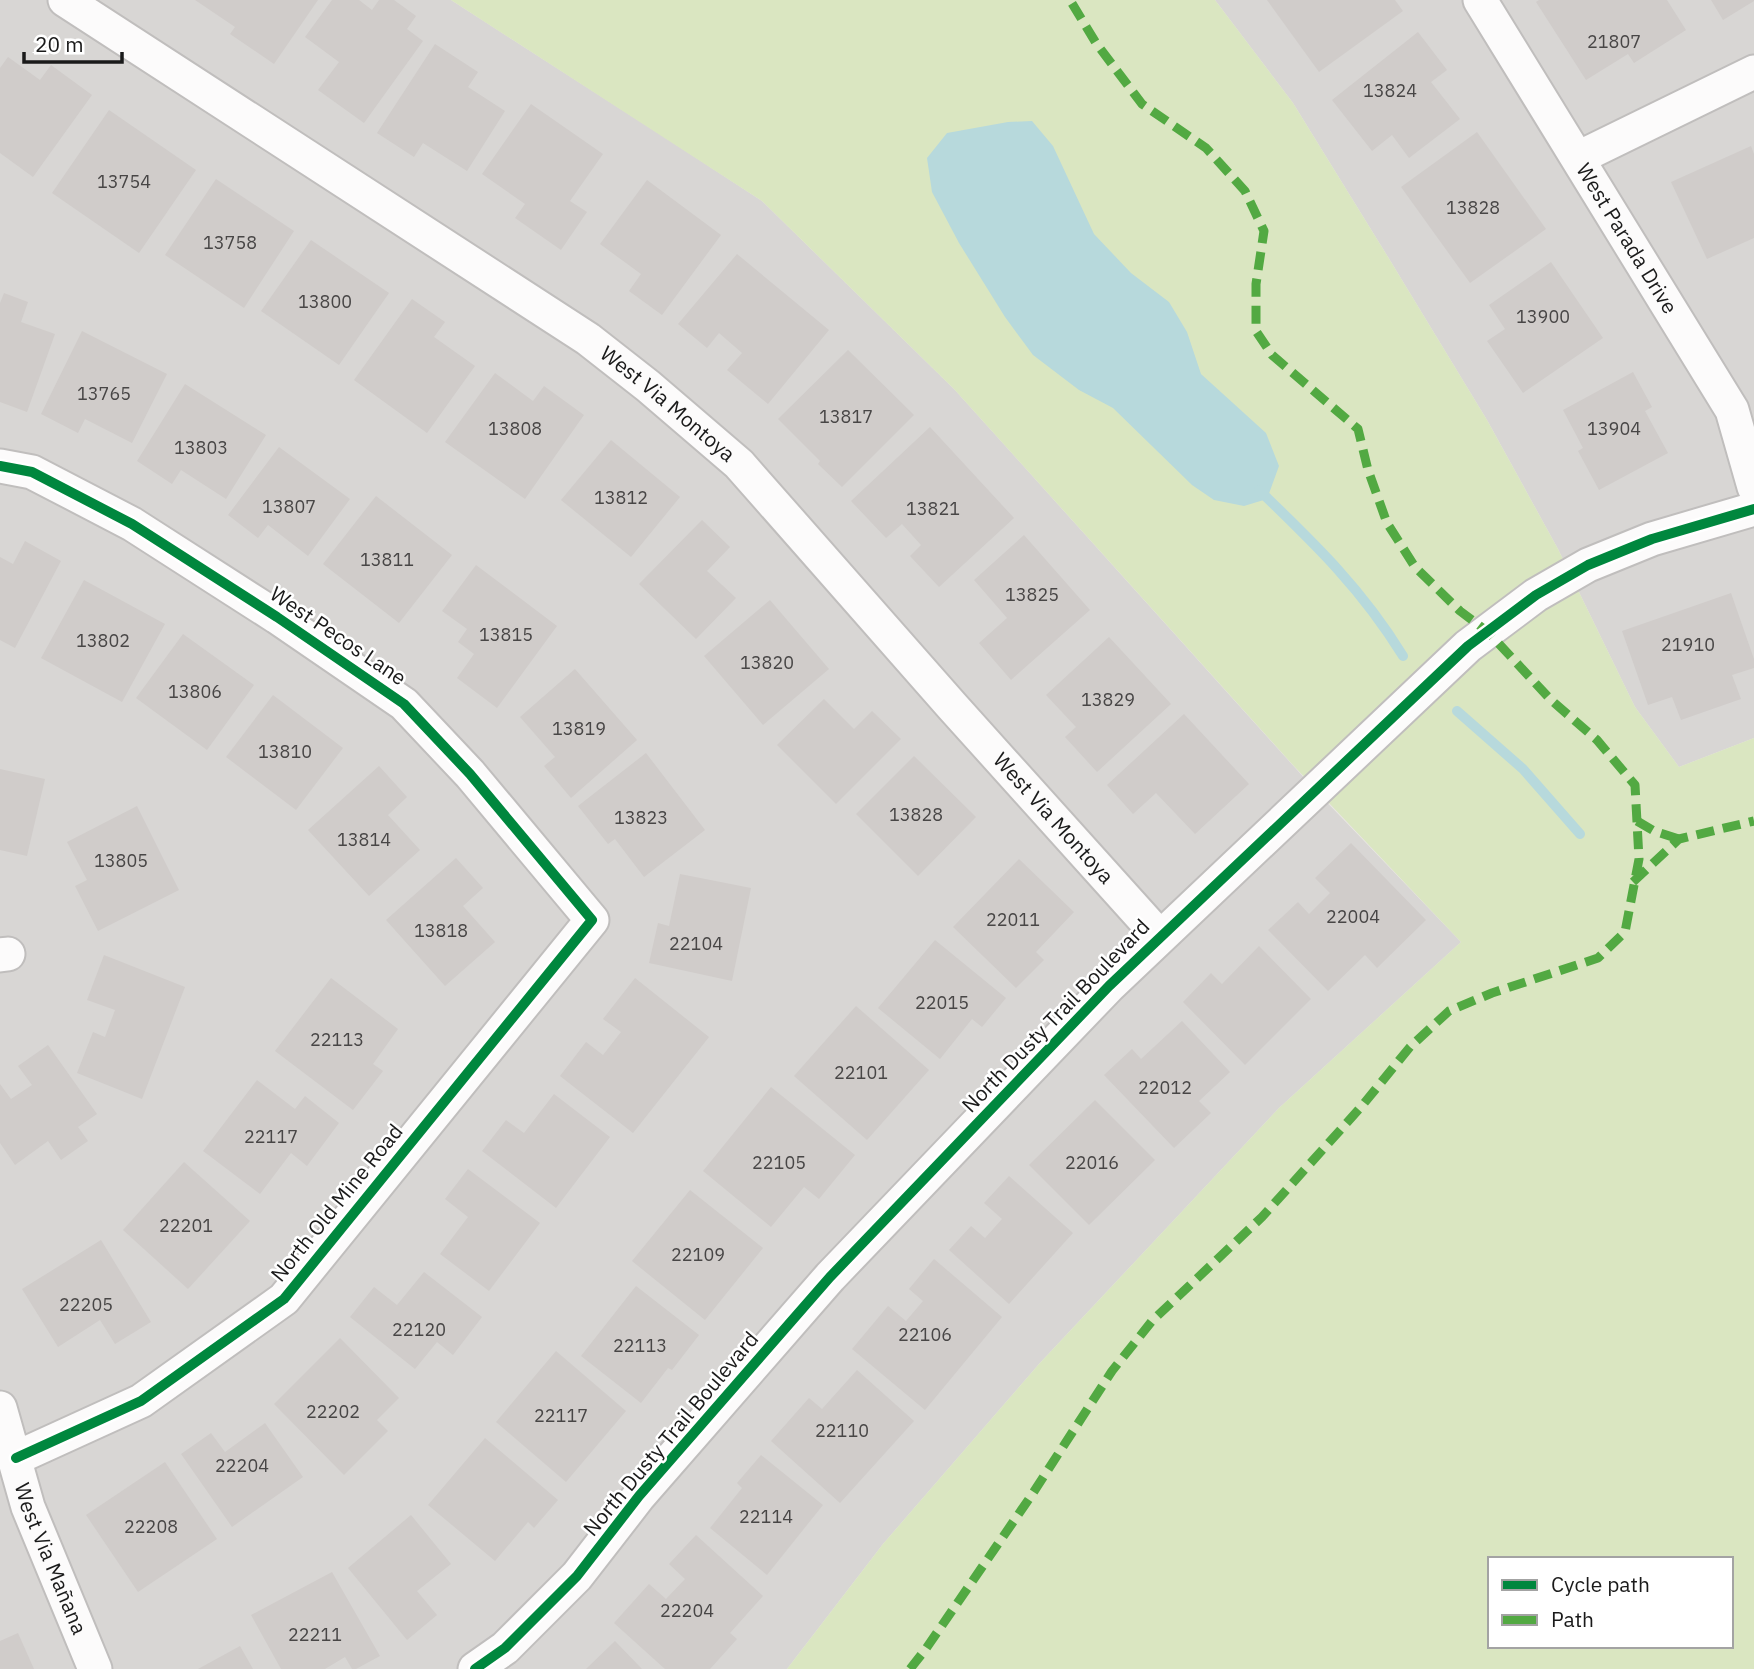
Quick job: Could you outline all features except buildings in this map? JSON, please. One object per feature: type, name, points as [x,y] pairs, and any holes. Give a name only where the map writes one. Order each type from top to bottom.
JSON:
[{"type":"street","name":"West Via Montoya","points":[[65,0],[588,339],[668,403],[738,464],[1160,937]]},
{"type":"street","name":"West Parada Drive","points":[[1480,0],[1732,410],[1754,487]]},
{"type":"street","points":[[1578,158],[1754,72]]},
{"type":"street","name":"West Pecos Lane","points":[[0,466],[32,472],[132,524],[278,617],[404,704],[470,774],[592,920]]},
{"type":"street","name":"North Dusty Trail Boulevard","points":[[475,1669],[505,1648],[577,1576],[639,1496],[830,1278],[1109,986],[1468,646],[1536,595],[1588,565],[1652,539],[1754,509]]},
{"type":"street","name":"North Old Mine Road","points":[[16,1458],[141,1401],[284,1299],[592,920]]},
{"type":"street","name":"West Via Mañana","points":[[0,1408],[16,1458],[27,1507],[94,1669]]},
{"type":"shaded area","points":[[0,0],[451,0],[661,135],[762,201],[954,389],[1316,791],[1461,942],[1279,1108],[1039,1364],[883,1544],[787,1669],[0,1669]]},
{"type":"shaded area","points":[[1215,0],[1754,0],[1754,738],[1679,767],[1635,707],[1558,549],[1487,420],[1293,103]]},
{"type":"green space","points":[[451,0],[1215,0],[1293,103],[1487,420],[1558,549],[1635,707],[1679,767],[1754,738],[1754,1669],[787,1669],[883,1544],[1039,1364],[1279,1108],[1461,942],[1292,764],[954,389],[762,201]]},
{"type":"water","points":[[1032,121],[1053,146],[1094,234],[1131,273],[1169,302],[1187,332],[1201,374],[1266,433],[1279,466],[1267,499],[1244,506],[1214,500],[1192,485],[1113,408],[1079,390],[1033,355],[1005,317],[959,243],[932,192],[927,158],[947,133],[1008,122]]},
{"type":"waterway","points":[[1259,490],[1354,588],[1403,656]]},
{"type":"waterway","points":[[1457,711],[1523,769],[1580,834]]},
{"type":"marked path","points":[[910,1669],[1031,1496],[1112,1371],[1152,1321],[1262,1217],[1361,1107],[1410,1047],[1449,1011],[1492,993],[1598,958],[1625,932],[1639,859],[1635,785],[1597,740],[1551,700],[1488,632],[1460,611],[1415,567],[1387,523],[1368,470],[1358,429],[1272,355],[1256,331],[1256,284],[1264,231],[1245,191],[1206,148],[1142,104],[1096,43],[1070,0]]},
{"type":"marked path","points":[[1637,821],[1654,831],[1679,839]]},
{"type":"marked path","points":[[1633,882],[1679,839],[1754,821]]},
{"type":"cycle path","points":[[0,466],[32,472],[132,524],[277,617],[404,704],[470,774],[592,920],[284,1299],[141,1401],[16,1458]]},
{"type":"cycle path","points":[[475,1669],[505,1648],[577,1576],[639,1496],[830,1277],[1109,986],[1468,646],[1536,595],[1588,565],[1652,539],[1754,509]]}]
